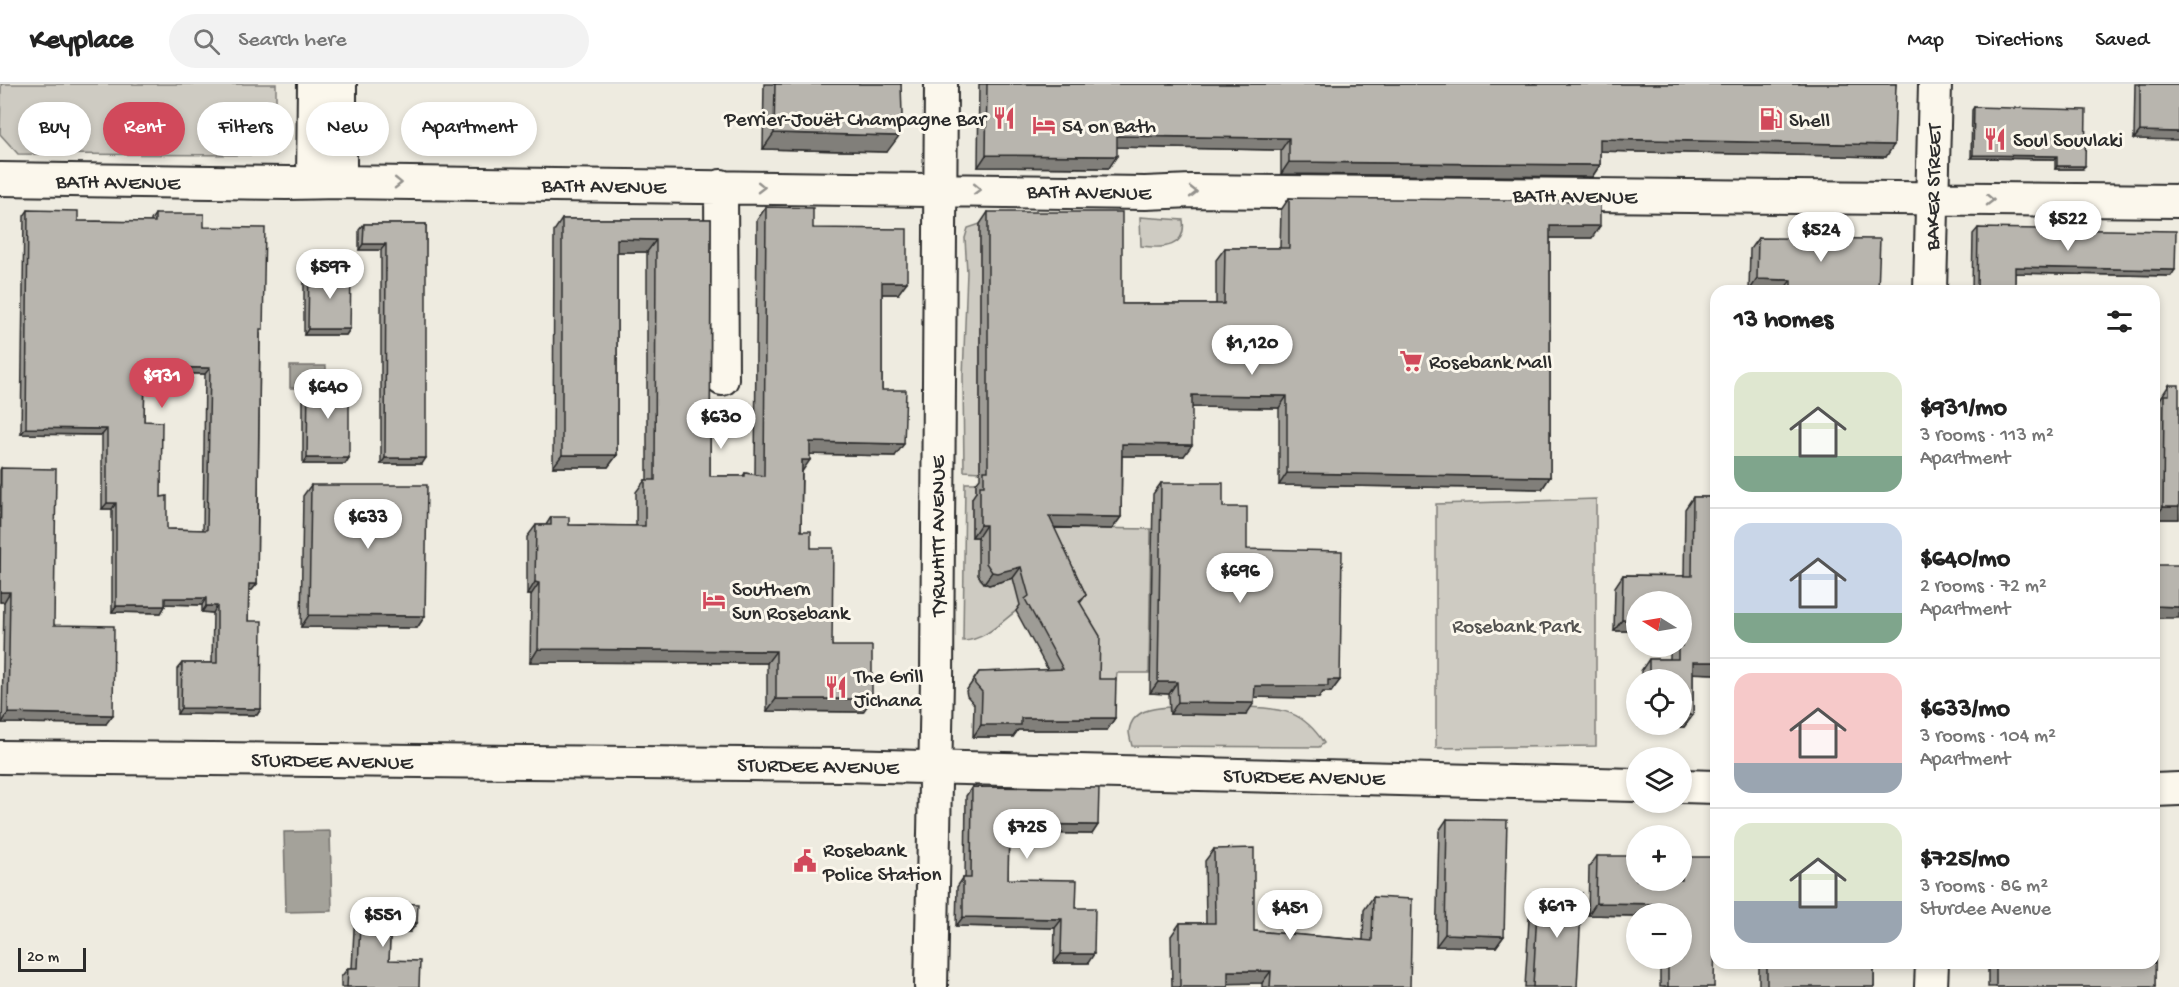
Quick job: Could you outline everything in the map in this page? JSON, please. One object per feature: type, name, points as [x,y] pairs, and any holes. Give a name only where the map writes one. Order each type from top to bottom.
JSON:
[{"type":"street","points":[[314,84],[326,182]]},
{"type":"street","points":[[326,182],[340,84]]},
{"type":"street","name":"TYRWHITT AVENUE","points":[[931,987],[941,84]]},
{"type":"street","name":"BAKER STREET","points":[[1930,285],[1935,84]]},
{"type":"street","name":"BATH AVENUE","points":[[0,179],[722,186],[1145,193],[1192,191],[2179,201]]},
{"type":"street","points":[[722,186],[722,379]]},
{"type":"street","name":"STURDEE AVENUE","points":[[0,757],[935,767],[1626,785]]},
{"type":"street","points":[[1692,786],[1710,787]]},
{"type":"street","points":[[2160,790],[2179,789]]},
{"type":"street","points":[[1931,987],[1932,969]]},
{"type":"green space","points":[[1,84],[276,84],[276,102],[197,102],[197,155],[185,155],[185,102],[103,102],[103,154],[91,154],[91,102],[18,102],[18,154],[0,134]]},
{"type":"green space","points":[[1140,217],[1183,220],[1181,236],[1172,245],[1141,246]]},
{"type":"green space","points":[[980,224],[980,472],[964,471],[963,377],[967,272],[965,238],[968,228]]},
{"type":"green space","points":[[965,483],[976,483],[976,498],[972,498],[972,536],[978,537],[980,579],[992,584],[1014,575],[1023,606],[988,633],[963,641]]},
{"type":"green space","name":"Rosebank Park","points":[[1596,499],[1596,746],[1436,748],[1436,504]]},
{"type":"green space","points":[[1017,527],[1151,529],[1149,673],[1117,673],[1116,681],[1091,679]]},
{"type":"green space","points":[[1169,707],[1170,714],[1246,715],[1246,707],[1281,710],[1291,713],[1308,724],[1324,743],[1319,747],[1132,746],[1129,731],[1134,719],[1150,709]]},
{"type":"shaded area","points":[[290,366],[326,366],[326,388],[290,388]]},
{"type":"shaded area","points":[[330,831],[332,911],[286,912],[284,832]]},
{"type":"building","points":[[775,84],[901,84],[902,114],[899,136],[774,133]]},
{"type":"building","points":[[987,84],[1896,84],[1894,145],[1600,139],[1600,165],[1289,162],[1289,138],[1117,136],[1117,156],[986,155]]},
{"type":"building","points":[[2140,84],[2179,84],[2179,132],[2140,131]]},
{"type":"building","points":[[1974,107],[2086,110],[2085,166],[2057,166],[2057,156],[1973,155]]},
{"type":"building","points":[[1289,198],[1600,201],[1600,226],[1550,226],[1550,477],[1287,473],[1287,396],[1192,395],[1192,445],[1122,444],[1121,517],[1049,516],[1086,595],[1079,601],[1100,636],[1099,679],[1116,679],[1115,718],[1021,718],[1021,725],[981,725],[982,692],[974,680],[979,672],[1063,669],[1025,599],[1029,596],[1021,567],[997,573],[992,572],[986,563],[986,525],[980,525],[980,486],[984,486],[984,471],[988,471],[988,212],[1122,212],[1122,304],[1224,304],[1225,248],[1289,248]]},
{"type":"building","points":[[766,207],[813,208],[813,228],[907,229],[907,282],[882,282],[882,390],[906,390],[904,444],[810,442],[810,460],[802,460],[801,531],[811,531],[811,548],[833,548],[832,646],[872,646],[872,699],[776,699],[776,651],[538,649],[539,583],[535,582],[536,525],[551,525],[551,517],[569,517],[569,525],[645,526],[645,480],[655,480],[656,240],[617,239],[617,455],[562,455],[562,219],[711,219],[710,476],[745,476],[745,473],[764,476]]},
{"type":"building","points":[[28,210],[78,211],[78,221],[155,222],[155,214],[204,214],[204,227],[265,228],[263,329],[260,329],[257,584],[249,584],[248,621],[262,621],[261,709],[181,708],[182,663],[217,663],[217,606],[206,606],[206,598],[165,598],[165,606],[116,606],[116,503],[107,503],[107,429],[26,428]],"holes":[[[145,367],[210,368],[207,530],[167,529],[167,496],[161,497],[162,422],[144,421]]]},
{"type":"building","points":[[364,224],[426,224],[426,458],[385,458],[386,244],[363,244]]},
{"type":"building","points":[[1978,228],[2176,231],[2175,270],[2015,267],[2015,285],[1977,285]]},
{"type":"building","points":[[1758,238],[1880,239],[1878,285],[1791,285],[1791,280],[1757,279]]},
{"type":"building","points":[[309,271],[351,271],[350,329],[308,329]]},
{"type":"building","points":[[308,382],[349,382],[349,458],[307,458]]},
{"type":"building","points":[[2169,385],[2179,385],[2179,507],[2163,507],[2164,395],[2169,395]]},
{"type":"building","points":[[1,468],[56,469],[54,625],[114,626],[113,715],[8,713],[10,592],[0,592]]},
{"type":"building","points":[[1161,483],[1223,483],[1223,507],[1247,507],[1247,549],[1342,551],[1340,680],[1328,680],[1328,686],[1255,686],[1254,703],[1178,702],[1177,682],[1158,682]]},
{"type":"building","points":[[311,485],[427,485],[425,616],[309,615]]},
{"type":"building","points":[[1693,497],[1710,497],[1710,662],[1693,662],[1693,715],[1692,669],[1649,669],[1649,659],[1692,657],[1692,591],[1626,591],[1626,620],[1622,620],[1623,575],[1692,576]]},
{"type":"building","points":[[2160,565],[2179,565],[2179,607],[2160,606]]},
{"type":"building","points":[[972,787],[1099,788],[1098,825],[1009,824],[1008,879],[1077,880],[1076,908],[1095,908],[1094,954],[1061,954],[1062,919],[963,917],[963,878],[971,878]]},
{"type":"building","points":[[1447,819],[1507,820],[1504,936],[1445,934]]},
{"type":"building","points":[[1254,848],[1254,931],[1372,941],[1373,897],[1412,899],[1410,987],[1270,987],[1271,971],[1228,971],[1228,987],[1180,987],[1180,923],[1215,923],[1214,849]]},
{"type":"building","points":[[1597,856],[1626,856],[1626,891],[1692,891],[1692,857],[1710,857],[1710,969],[1714,969],[1714,987],[1668,987],[1668,969],[1692,969],[1692,903],[1596,903]]},
{"type":"building","points":[[1538,890],[1582,893],[1577,987],[1533,987]]},
{"type":"building","points":[[361,902],[418,904],[417,923],[391,922],[389,960],[420,961],[419,987],[347,987],[348,968],[358,968]]},
{"type":"building","points":[[1767,969],[1874,969],[1874,987],[1767,987]]},
{"type":"building","points":[[1996,969],[2155,969],[2155,987],[1996,987]]},
{"type":"place","name":"Perrier-Jouët Champagne Bar","points":[[1004,118]]},
{"type":"place","name":"Shell","points":[[1771,119]]},
{"type":"place","name":"54 on Bath","points":[[1044,125]]},
{"type":"place","name":"Soul Souvlaki","points":[[1995,139]]},
{"type":"place","name":"Rosebank Mall","points":[[1411,361]]},
{"type":"place","name":"Southern Sun Rosebank","points":[[714,600]]},
{"type":"place","name":"The Grill Jichana","points":[[836,687]]},
{"type":"place","name":"Rosebank Police Station","points":[[805,861]]}]
